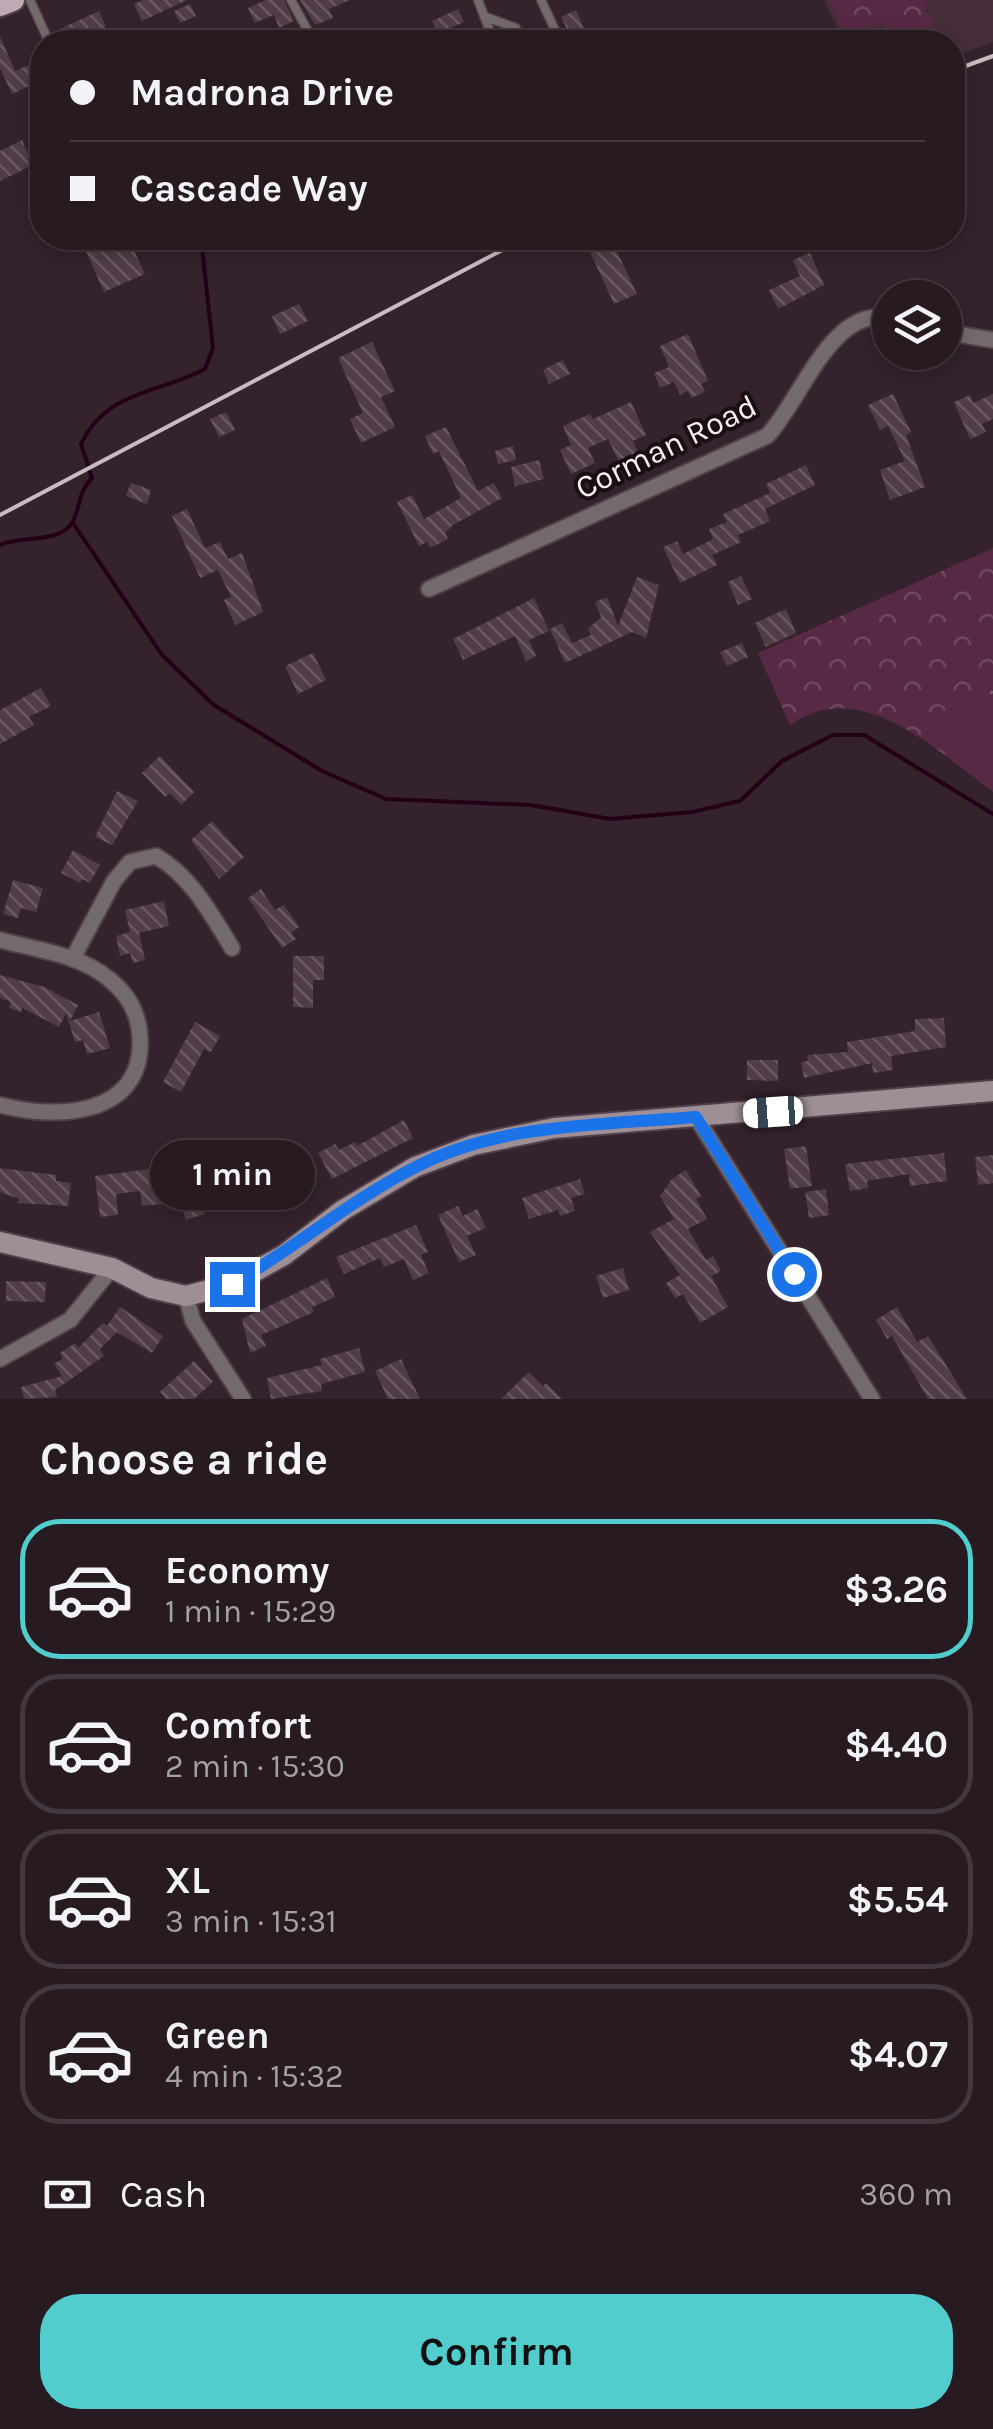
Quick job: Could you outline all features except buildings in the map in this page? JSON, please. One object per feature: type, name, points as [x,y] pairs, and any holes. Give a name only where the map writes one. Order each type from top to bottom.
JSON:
[{"type":"main road","points":[[0,6],[13,0]]},
{"type":"street","name":"Corman Road","points":[[429,589],[766,436],[784,419],[819,359],[840,334],[861,320],[872,320]]},
{"type":"street","points":[[962,335],[993,340]]},
{"type":"street","points":[[73,958],[114,881],[130,862],[156,856],[171,865],[206,904],[232,948]]},
{"type":"street","points":[[0,940],[73,958],[106,976],[127,996],[140,1023],[141,1055],[129,1086],[103,1104],[74,1113],[36,1114],[0,1105]]},
{"type":"street","points":[[0,1242],[112,1268],[152,1288],[186,1296],[232,1284],[284,1255],[343,1210],[415,1167],[473,1145],[554,1128],[993,1090]]},
{"type":"street","points":[[696,1117],[872,1399]]},
{"type":"street","points":[[0,1359],[70,1320],[112,1268]]},
{"type":"street","points":[[186,1296],[193,1321],[243,1399]]},
{"type":"lane","points":[[30,0],[44,30]]},
{"type":"lane","points":[[291,0],[307,30]]},
{"type":"lane","points":[[478,0],[490,30]]},
{"type":"lane","points":[[541,0],[555,30]]},
{"type":"lane","points":[[486,17],[517,30]]},
{"type":"shaded area","points":[[824,0],[993,0],[993,42],[965,52],[965,30],[838,30]]},
{"type":"green space","points":[[829,0],[925,0],[928,8],[922,11],[930,15],[936,30],[884,30],[883,22],[866,30],[842,30]]},
{"type":"green space","points":[[993,548],[993,792],[923,740],[871,713],[844,709],[817,712],[790,725],[758,653]]},
{"type":"green space","points":[[993,695],[992,777],[952,755],[931,715]]},
{"type":"waterway","points":[[0,545],[51,536],[68,528],[92,478],[81,444],[105,413],[119,403],[205,369],[213,348],[202,250]]},
{"type":"waterway","points":[[73,523],[162,655],[214,705],[322,771],[386,799],[531,805],[610,819],[692,812],[740,801],[782,761],[833,735],[864,735],[993,814]]},
{"type":"railway","points":[[965,66],[993,56]]},
{"type":"railway","points":[[0,515],[502,250]]},
{"type":"route","points":[[232,1284],[284,1255],[343,1210],[415,1167],[473,1145],[554,1128],[696,1117],[794,1274]]}]
